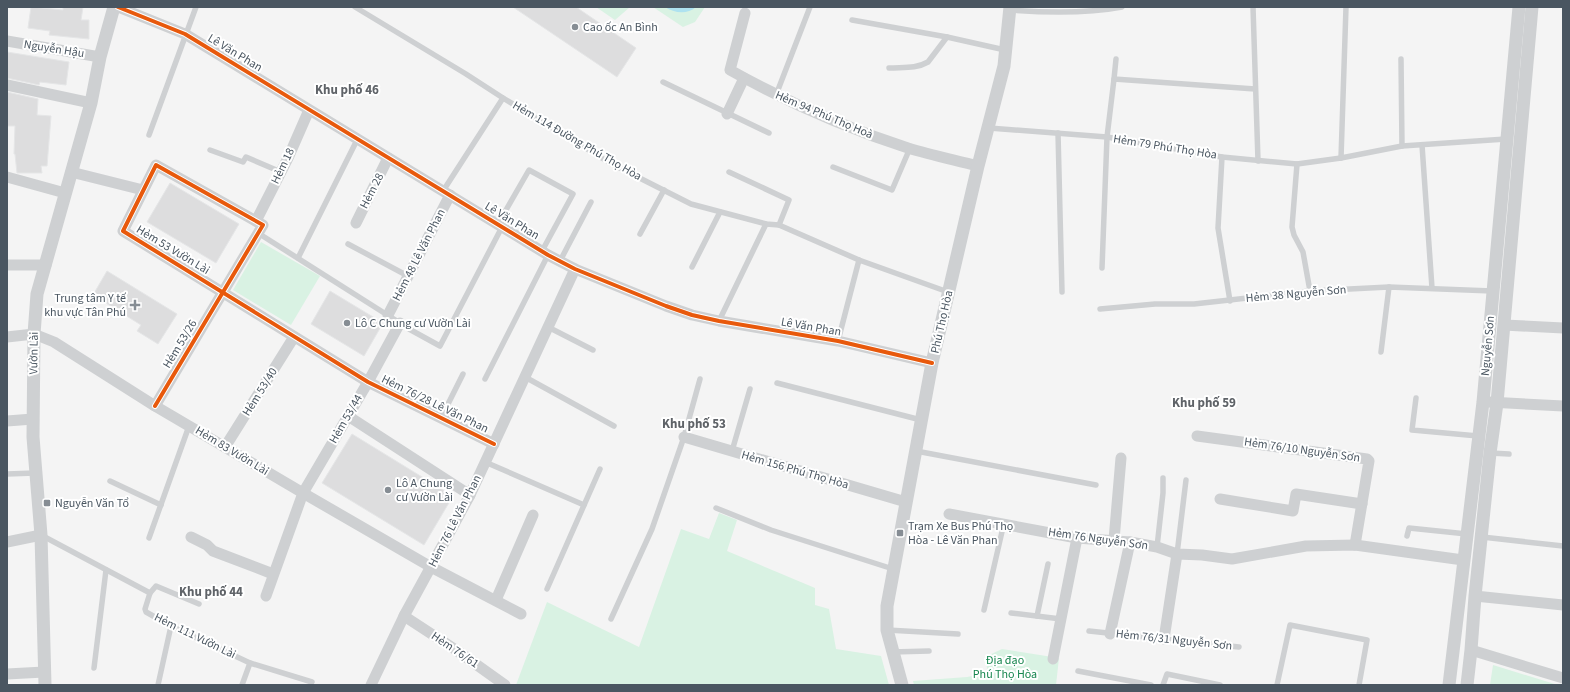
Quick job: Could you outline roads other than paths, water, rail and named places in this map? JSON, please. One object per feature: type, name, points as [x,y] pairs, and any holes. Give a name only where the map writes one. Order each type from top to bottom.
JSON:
[{"type":"street","name":"Vườn Lài","points":[[44,678],[41,535],[35,473],[33,419],[34,334],[37,294],[91,103],[100,57],[114,7]]},
{"type":"street","name":"Lê Văn Phan","points":[[118,7],[185,34],[545,253],[576,268],[679,311],[719,321],[838,341],[932,363]]},
{"type":"street","name":"Nguyễn Sơn","points":[[1449,685],[1483,402],[1518,7]]},
{"type":"street","name":"Nguyễn Sơn","points":[[1467,685],[1471,650],[1474,596],[1497,403],[1532,7]]},
{"type":"street","name":"Phú Thọ Hòa","points":[[902,685],[887,630],[886,606],[932,363],[978,166],[1004,66],[1010,8]]},
{"type":"street","name":"Hẻm 94 Phú Thọ Hoà","points":[[745,12],[730,70],[776,95],[836,122],[910,148],[978,166]]},
{"type":"street","name":"Nguyễn Hậu","points":[[7,41],[100,57]]},
{"type":"street","points":[[727,114],[744,78]]},
{"type":"street","points":[[7,85],[91,103]]},
{"type":"street","name":"Hẻm 18","points":[[256,221],[281,172],[309,110]]},
{"type":"street","points":[[1506,140],[1520,139]]},
{"type":"street","name":"Hẻm 28","points":[[356,223],[388,158]]},
{"type":"street","name":"Hẻm 53 Vườn Lài","points":[[256,221],[156,165],[123,231],[368,382]]},
{"type":"street","points":[[71,172],[143,190]]},
{"type":"street","points":[[7,177],[65,193]]},
{"type":"street","name":"Hẻm 48 Lê Văn Phan","points":[[388,315],[447,193]]},
{"type":"street","points":[[256,221],[263,224],[258,233]]},
{"type":"street","name":"Hẻm 53/26","points":[[155,406],[258,233]]},
{"type":"street","points":[[7,264],[46,265]]},
{"type":"street","name":"Hẻm 76 Lê Văn Phan","points":[[371,685],[404,616],[470,495],[576,268]]},
{"type":"street","name":"Hẻm 53/44","points":[[266,596],[303,493],[368,382],[400,323]]},
{"type":"street","points":[[1504,325],[1563,328]]},
{"type":"street","points":[[7,337],[34,334]]},
{"type":"street","name":"Hẻm 83 Vườn Lài","points":[[34,334],[54,342],[155,406],[431,567],[521,614]]},
{"type":"street","name":"Hẻm 53/40","points":[[225,447],[294,337]]},
{"type":"street","name":"Hẻm 76/28 Lê Văn Phan","points":[[368,382],[494,444]]},
{"type":"street","points":[[1483,402],[1563,406]]},
{"type":"street","points":[[348,416],[470,495]]},
{"type":"street","points":[[7,421],[33,419]]},
{"type":"street","name":"Hẻm 76/10 Nguyễn Sơn","points":[[1197,436],[1367,459],[1369,461],[1355,545]]},
{"type":"street","name":"Hẻm 156 Phú Thọ Hòa","points":[[684,437],[906,502]]},
{"type":"street","points":[[1114,540],[1121,458]]},
{"type":"street","points":[[1220,499],[1293,511],[1296,494],[1362,504]]},
{"type":"street","name":"Hẻm 76 Nguyễn Sơn","points":[[949,514],[999,522],[1077,538],[1130,542],[1157,547],[1178,554],[1202,555],[1232,559],[1306,546],[1355,545],[1463,560]]},
{"type":"street","points":[[496,600],[533,515]]},
{"type":"street","points":[[7,542],[41,535]]},
{"type":"street","points":[[191,536],[207,545],[213,551],[273,574]]},
{"type":"street","points":[[1053,659],[1077,538]]},
{"type":"street","name":"Hẻm 76/31 Nguyễn Sơn","points":[[1110,634],[1130,542]]},
{"type":"street","points":[[1164,639],[1178,554]]},
{"type":"street","points":[[1474,596],[1563,605]]},
{"type":"street","name":"Hẻm 76/61","points":[[404,616],[456,650],[505,685]]},
{"type":"street","points":[[1471,650],[1563,678]]},
{"type":"street","points":[[7,674],[44,678]]},
{"type":"lane","points":[[149,134],[196,7]]},
{"type":"lane","name":"Hẻm 114 Đường Phú Thọ Hòa","points":[[355,7],[610,162],[691,204],[766,224],[779,225],[859,260],[948,292]]},
{"type":"lane","points":[[776,95],[810,7]]},
{"type":"lane","points":[[1010,8],[1042,13],[1097,11],[1122,7]]},
{"type":"lane","points":[[1253,7],[1258,161]]},
{"type":"lane","points":[[1341,158],[1346,7]]},
{"type":"lane","points":[[852,20],[947,37],[1006,50]]},
{"type":"lane","points":[[889,68],[919,67],[924,65],[947,37]]},
{"type":"lane","points":[[1102,268],[1107,137],[1116,59]]},
{"type":"lane","points":[[1401,59],[1402,146]]},
{"type":"lane","points":[[1114,79],[1255,89]]},
{"type":"lane","points":[[663,82],[769,133]]},
{"type":"lane","points":[[447,193],[503,98]]},
{"type":"lane","name":"Hẻm 79 Phú Thọ Hòa","points":[[988,128],[1058,132],[1107,137],[1222,157],[1297,164],[1341,158],[1402,146],[1506,140]]},
{"type":"lane","points":[[1058,132],[1062,292]]},
{"type":"lane","points":[[298,258],[357,140]]},
{"type":"lane","points":[[1422,145],[1432,288]]},
{"type":"lane","points":[[833,167],[892,190],[910,148]]},
{"type":"lane","points":[[210,150],[242,162],[246,157],[281,172]]},
{"type":"lane","points":[[1222,157],[1218,228],[1230,301]]},
{"type":"lane","points":[[1297,164],[1292,227],[1294,235],[1303,252],[1310,291]]},
{"type":"lane","points":[[409,329],[440,346],[529,170],[572,194],[485,379]]},
{"type":"lane","points":[[729,172],[748,179],[788,200],[779,225]]},
{"type":"lane","points":[[640,234],[664,190]]},
{"type":"lane","points":[[560,261],[591,202]]},
{"type":"lane","points":[[692,267],[720,212]]},
{"type":"lane","points":[[719,321],[766,224]]},
{"type":"lane","points":[[258,233],[400,323]]},
{"type":"lane","points":[[348,244],[408,276]]},
{"type":"lane","points":[[838,341],[859,260]]},
{"type":"lane","points":[[1381,352],[1389,287]]},
{"type":"lane","name":"Hẻm 38 Nguyễn Sơn","points":[[1100,309],[1155,304],[1194,304],[1310,291],[1389,287],[1493,291]]},
{"type":"lane","points":[[548,327],[593,350]]},
{"type":"lane","points":[[440,418],[463,374]]},
{"type":"lane","points":[[525,377],[614,426]]},
{"type":"lane","points":[[611,619],[652,529],[684,437],[700,379]]},
{"type":"lane","points":[[777,383],[921,420]]},
{"type":"lane","points":[[732,452],[750,389]]},
{"type":"lane","points":[[1416,398],[1412,430],[1478,436]]},
{"type":"lane","points":[[149,538],[189,426]]},
{"type":"lane","points":[[916,450],[1096,485]]},
{"type":"lane","points":[[1490,453],[1509,454]]},
{"type":"lane","points":[[485,462],[584,505]]},
{"type":"lane","points":[[547,589],[600,468]]},
{"type":"lane","points":[[7,474],[35,473]]},
{"type":"lane","points":[[1157,547],[1163,493],[1163,478]]},
{"type":"lane","points":[[1178,554],[1186,480]]},
{"type":"lane","points":[[110,481],[161,505]]},
{"type":"lane","points":[[716,508],[771,530],[893,569]]},
{"type":"lane","points":[[984,610],[999,522]]},
{"type":"lane","points":[[1407,536],[1409,528],[1467,534]]},
{"type":"lane","points":[[41,535],[150,593],[156,586],[199,604]]},
{"type":"lane","points":[[1482,537],[1563,546]]},
{"type":"lane","points":[[1037,616],[1048,564]]},
{"type":"lane","points":[[94,668],[106,570]]},
{"type":"lane","name":"Hẻm 111 Vườn Lài","points":[[150,593],[145,609],[146,612],[171,626],[250,663],[312,682]]},
{"type":"lane","points":[[1011,612],[1061,619]]},
{"type":"lane","points":[[1277,685],[1290,625],[1367,640],[1359,685]]},
{"type":"lane","points":[[158,685],[171,626]]},
{"type":"lane","points":[[887,630],[958,634]]},
{"type":"lane","name":"Hẻm 76/31 Nguyễn Sơn","points":[[1089,631],[1239,647]]},
{"type":"lane","points":[[892,652],[929,650]]},
{"type":"lane","points":[[242,685],[250,663]]},
{"type":"lane","points":[[1078,671],[1151,685]]},
{"type":"lane","points":[[1163,685],[1167,674],[1220,685]]},
{"type":"water","points":[[665,7],[696,7],[689,11],[680,12],[672,11]]},
{"type":"place","name":"Cao ốc An Bình","points":[[575,27]]},
{"type":"place","name":"Trung tâm Y tế khu vực Tân Phú","points":[[135,305]]},
{"type":"place","name":"Lô C Chung cư Vườn Lài","points":[[347,323]]},
{"type":"place","name":"Lô A Chung cư Vườn Lài","points":[[388,490]]},
{"type":"place","name":"Nguyễn Văn Tổ","points":[[47,503]]},
{"type":"place","name":"Trạm Xe Bus Phú Thọ Hòa - Lê Văn Phan","points":[[900,533]]},
{"type":"district","name":"Khu phố 46","points":[[347,90]]},
{"type":"district","name":"Khu phố 59","points":[[1204,403]]},
{"type":"district","name":"Khu phố 53","points":[[694,424]]},
{"type":"district","name":"Khu phố 44","points":[[211,592]]},
{"type":"park label","name":"Địa đạo Phú Thọ Hòa","points":[[1005,667]]}]
